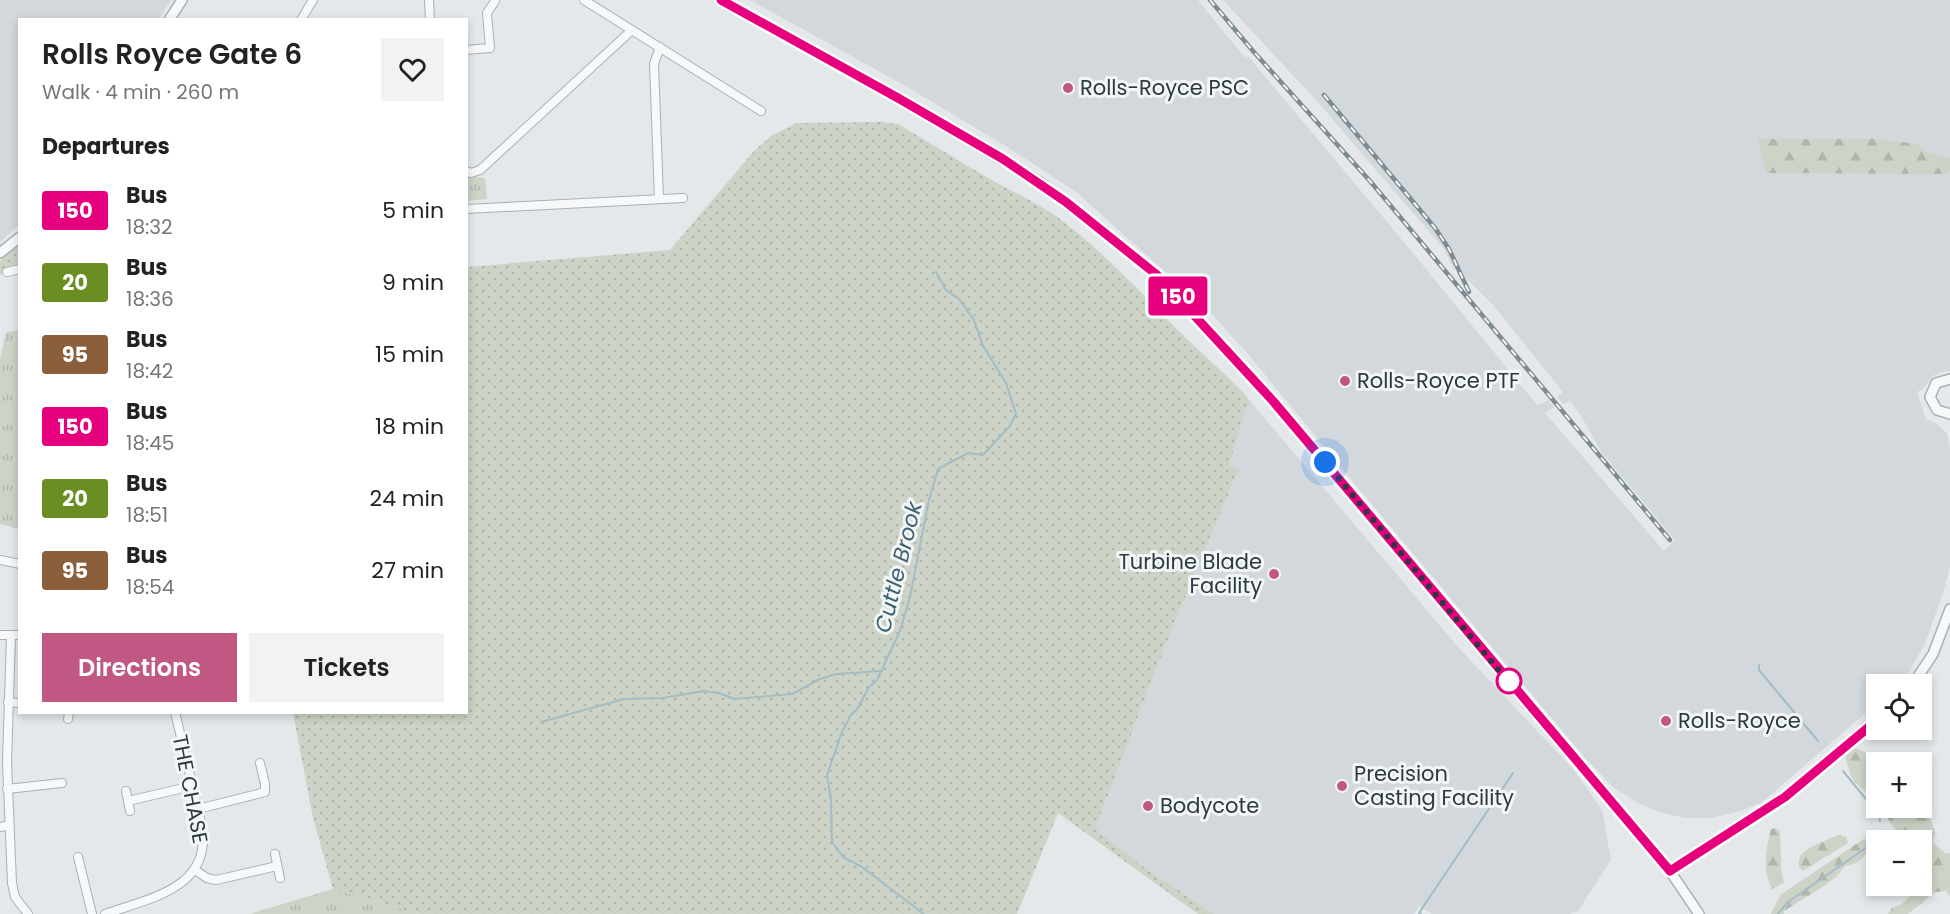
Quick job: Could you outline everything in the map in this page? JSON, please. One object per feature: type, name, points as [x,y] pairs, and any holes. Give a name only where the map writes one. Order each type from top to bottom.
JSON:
[{"type":"street","points":[[170,18],[182,0]]},
{"type":"street","points":[[302,18],[313,0]]},
{"type":"street","points":[[429,0],[430,18]]},
{"type":"street","points":[[584,0],[760,111]]},
{"type":"street","points":[[721,0],[1003,159],[1066,202],[1157,275],[1273,401],[1670,871],[1699,914]]},
{"type":"street","points":[[468,50],[490,48],[487,13],[495,1]]},
{"type":"street","points":[[469,172],[480,170],[632,30]]},
{"type":"street","points":[[659,199],[654,64],[660,47]]},
{"type":"street","points":[[468,209],[683,198]]},
{"type":"street","points":[[0,253],[18,239]]},
{"type":"street","points":[[8,272],[18,270]]},
{"type":"street","points":[[1950,379],[1936,383],[1930,397],[1937,410],[1950,414]]},
{"type":"street","points":[[0,560],[18,564]]},
{"type":"street","points":[[1920,674],[1933,654],[1950,609]]},
{"type":"street","points":[[0,635],[15,635],[3,762],[7,789],[4,826],[15,897],[28,914]]},
{"type":"street","points":[[8,702],[18,703]]},
{"type":"street","name":"THE CHASE","points":[[105,914],[163,894],[182,884],[195,870],[202,857],[205,842],[175,714]]},
{"type":"street","points":[[1670,871],[1785,797],[1866,729]]},
{"type":"street","points":[[198,809],[264,792],[265,784],[260,763]]},
{"type":"street","points":[[7,789],[51,789],[62,783]]},
{"type":"street","points":[[128,801],[192,786]]},
{"type":"street","points":[[126,791],[130,811]]},
{"type":"street","points":[[275,854],[280,878]]},
{"type":"street","points":[[78,857],[92,914]]},
{"type":"street","points":[[195,870],[207,878],[216,880],[277,866]]},
{"type":"shaded area","points":[[0,0],[171,0],[160,18],[18,18],[18,226],[0,242]]},
{"type":"shaded area","name":"Rolls-Royce","points":[[750,0],[1198,0],[1245,58],[1248,56],[1413,253],[1537,405],[1549,400],[1554,407],[1545,413],[1664,551],[1675,540],[1602,453],[1570,401],[1563,404],[1557,397],[1563,392],[1494,306],[1465,277],[1460,267],[1454,270],[1444,249],[1315,99],[1223,0],[1950,0],[1950,371],[1933,376],[1923,389],[1917,392],[1926,419],[1936,423],[1947,433],[1950,449],[1950,567],[1924,646],[1906,674],[1866,674],[1866,713],[1761,803],[1711,818],[1685,818],[1659,812],[1636,802],[1613,787],[1586,759],[1248,354],[1208,310],[1076,192],[1012,150],[909,88]]},
{"type":"shaded area","points":[[1251,402],[1458,647],[1573,769],[1602,810],[1611,860],[1578,911],[1569,914],[1432,914],[1419,906],[1414,914],[1214,914],[1144,867],[1095,829],[1165,646],[1239,470],[1229,466],[1246,408]]},
{"type":"green space","points":[[881,122],[898,124],[1056,216],[1108,260],[1251,402],[1246,408],[1229,466],[1239,469],[1165,646],[1095,829],[1144,867],[1214,914],[1198,914],[1058,813],[1017,914],[418,914],[333,889],[313,818],[293,714],[468,714],[468,267],[670,250],[754,151],[771,136],[796,123]]},
{"type":"green space","points":[[1758,139],[1876,139],[1916,144],[1929,153],[1950,158],[1950,171],[1946,174],[1766,173]]},
{"type":"green space","points":[[468,176],[485,178],[487,199],[468,201]]},
{"type":"green space","points":[[18,246],[18,265],[6,268],[0,275],[0,261]]},
{"type":"green space","points":[[18,330],[18,529],[0,524],[0,359],[6,332]]},
{"type":"green space","points":[[1855,748],[1866,752],[1866,792],[1854,781],[1845,757]]},
{"type":"green space","points":[[1887,818],[1930,818],[1935,831],[1933,843],[1946,854],[1950,853],[1950,897],[1946,891],[1932,894],[1932,830],[1896,830]]},
{"type":"green space","points":[[1775,828],[1780,831],[1781,868],[1784,883],[1772,889],[1767,875],[1766,860],[1771,829]]},
{"type":"green space","points":[[1840,835],[1846,837],[1848,843],[1803,871],[1799,867],[1802,854],[1821,842]]},
{"type":"green space","points":[[1866,839],[1866,855],[1857,863],[1845,866],[1836,877],[1784,911],[1784,914],[1771,914],[1780,895]]},
{"type":"green space","points":[[333,889],[418,914],[249,914]]},
{"type":"green space","points":[[1910,896],[1930,896],[1908,914],[1888,914],[1892,908],[1902,904]]},
{"type":"waterway","name":"Cuttle Brook","points":[[924,914],[862,867],[843,857],[832,842],[831,800],[827,775],[842,732],[869,687],[877,680],[900,631],[910,597],[929,500],[938,469],[968,453],[983,455],[1010,426],[1016,414],[1006,383],[983,346],[974,320],[959,299],[946,290],[936,272]]},
{"type":"waterway","points":[[1759,665],[1759,670],[1818,741]]},
{"type":"waterway","points":[[541,722],[624,699],[662,698],[704,691],[719,693],[734,699],[792,694],[820,679],[836,674],[882,671]]},
{"type":"waterway","points":[[1843,771],[1879,815],[1880,821]]},
{"type":"waterway","points":[[1421,914],[1419,913],[1513,773]]},
{"type":"waterway","points":[[1778,914],[1788,902],[1866,848]]},
{"type":"railway","points":[[1210,0],[1370,181],[1670,540]]},
{"type":"railway","points":[[1324,95],[1435,228],[1449,249],[1469,292]]},
{"type":"bus line","name":"150","points":[[721,0],[1003,159],[1041,183],[1157,275],[1203,322],[1273,401],[1670,871],[1785,797],[1866,730]]},
{"type":"place","name":"Rolls-Royce PSC","points":[[1068,88]]},
{"type":"place","name":"Rolls-Royce PTF","points":[[1345,381]]},
{"type":"place","name":"Turbine Blade Facility","points":[[1274,574]]},
{"type":"place","name":"Rolls-Royce","points":[[1666,721]]},
{"type":"place","name":"Precision Casting Facility","points":[[1342,786]]},
{"type":"place","name":"Bodycote","points":[[1148,806]]},
{"type":"route","points":[[1325,462],[1512,686],[1509,681]]}]
